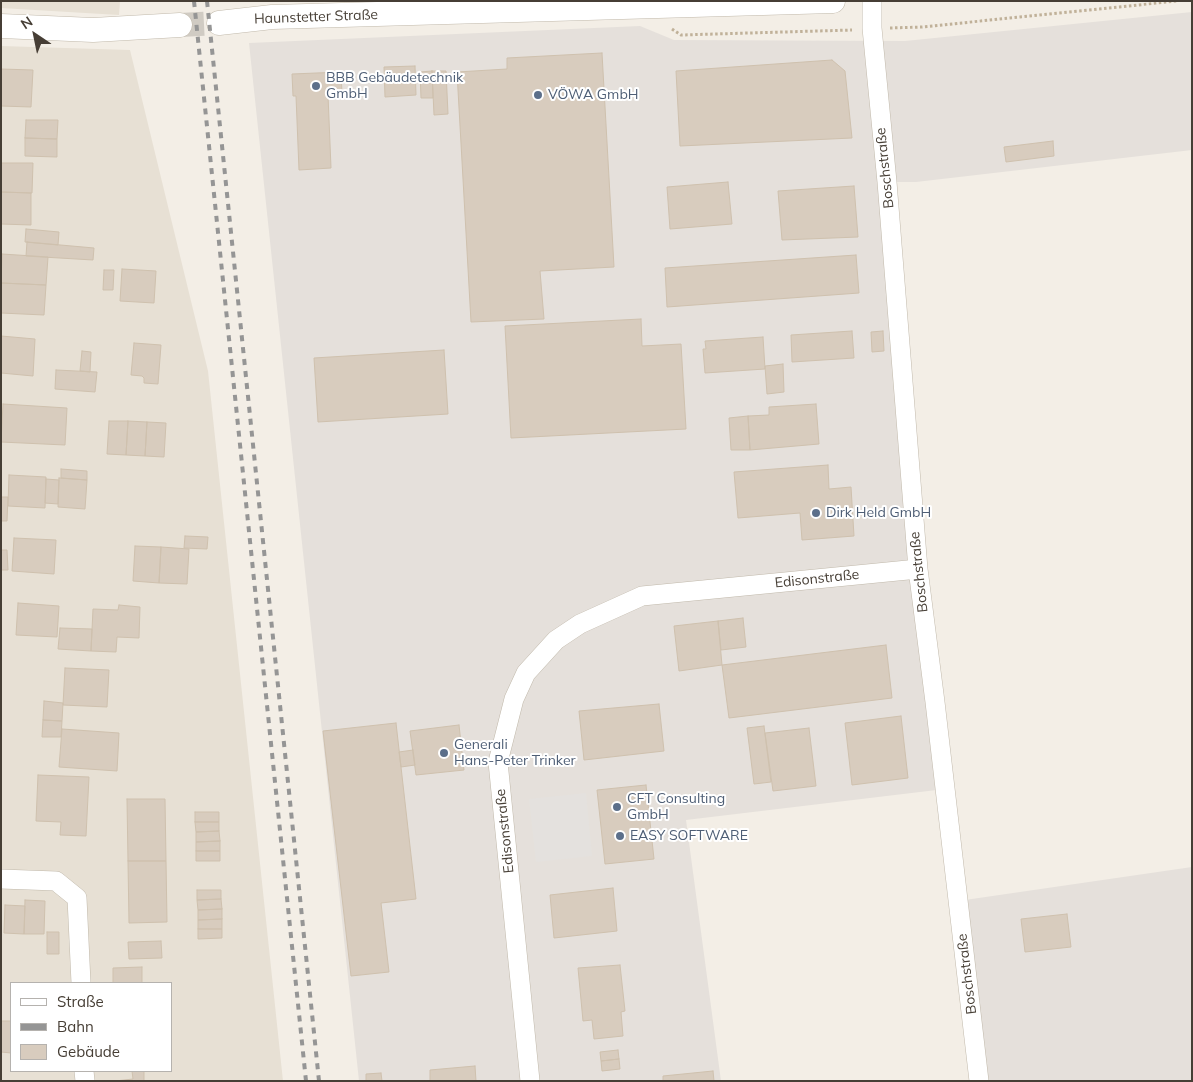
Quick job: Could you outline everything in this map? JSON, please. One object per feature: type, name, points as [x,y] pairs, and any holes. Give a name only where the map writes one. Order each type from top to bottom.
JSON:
[{"type":"street","name":"Haunstetter Straße","points":[[219,23],[272,17],[833,1]]},
{"type":"street","name":"Boschstraße","points":[[872,1],[872,28],[887,182],[918,569],[939,731],[979,1081]]},
{"type":"street","points":[[1,26],[93,30],[180,25]]},
{"type":"street","name":"Edisonstraße","points":[[530,1081],[498,762],[514,698],[526,673],[556,640],[580,624],[642,596],[918,569]]},
{"type":"street","points":[[1,879],[56,881],[77,898],[81,982]]},
{"type":"path","points":[[652,7],[653,18],[681,35],[922,27],[1177,1]]},
{"type":"shaded area","points":[[1,1],[120,1],[119,15],[1,8]]},
{"type":"shaded area","points":[[1192,12],[1192,150],[916,182],[887,182],[945,789],[686,820],[721,1081],[359,1081],[249,43],[640,26],[674,40],[905,41]]},
{"type":"shaded area","points":[[1,46],[130,50],[208,371],[283,1081],[1,1081]]},
{"type":"shaded area","points":[[586,793],[592,856],[536,862],[529,799]]},
{"type":"shaded area","points":[[1192,867],[1192,1081],[979,1081],[958,901]]},
{"type":"building","points":[[602,53],[614,267],[540,271],[544,319],[471,322],[457,72],[507,69],[507,58]]},
{"type":"building","points":[[832,60],[845,71],[852,138],[680,146],[676,71]]},
{"type":"building","points":[[415,66],[416,95],[385,97],[384,67]]},
{"type":"building","points":[[1,69],[33,70],[31,107],[1,106]]},
{"type":"building","points":[[432,71],[433,98],[421,98],[420,72]]},
{"type":"building","points":[[432,71],[446,71],[448,114],[434,115]]},
{"type":"building","points":[[341,72],[342,94],[328,95],[331,168],[299,170],[296,96],[293,96],[292,74]]},
{"type":"building","points":[[26,120],[58,120],[57,139],[25,138]]},
{"type":"building","points":[[25,138],[57,139],[57,157],[25,156]]},
{"type":"building","points":[[1053,141],[1054,156],[1006,162],[1004,147]]},
{"type":"building","points":[[1,163],[33,163],[32,193],[1,192]]},
{"type":"building","points":[[728,182],[732,224],[670,229],[667,187]]},
{"type":"building","points":[[854,186],[858,237],[782,240],[778,191]]},
{"type":"building","points":[[1,192],[31,193],[31,225],[1,224]]},
{"type":"building","points":[[26,229],[59,232],[58,245],[25,242]]},
{"type":"building","points":[[27,242],[94,248],[93,260],[26,256]]},
{"type":"building","points":[[2,254],[48,257],[46,285],[1,283]]},
{"type":"building","points":[[856,255],[859,293],[667,307],[665,268]]},
{"type":"building","points":[[122,269],[156,271],[154,303],[120,301]]},
{"type":"building","points":[[104,270],[114,270],[113,290],[103,290]]},
{"type":"building","points":[[1,283],[46,285],[44,315],[1,313]]},
{"type":"building","points":[[641,319],[642,346],[681,344],[686,429],[511,438],[505,326]]},
{"type":"building","points":[[852,331],[854,358],[792,362],[791,335]]},
{"type":"building","points":[[883,331],[884,351],[872,352],[871,332]]},
{"type":"building","points":[[1,336],[35,339],[33,376],[1,373]]},
{"type":"building","points":[[763,337],[765,369],[705,373],[703,349],[706,349],[705,341]]},
{"type":"building","points":[[134,343],[161,345],[158,384],[144,383],[142,376],[131,375]]},
{"type":"building","points":[[444,350],[448,414],[318,422],[314,358]]},
{"type":"building","points":[[82,351],[91,352],[90,372],[80,371]]},
{"type":"building","points":[[783,364],[784,392],[767,394],[765,366]]},
{"type":"building","points":[[56,370],[97,372],[95,392],[55,389]]},
{"type":"building","points":[[3,404],[67,408],[65,445],[1,442]]},
{"type":"building","points":[[816,404],[819,444],[750,450],[748,416],[769,415],[769,407]]},
{"type":"building","points":[[748,416],[750,450],[731,450],[729,418]]},
{"type":"building","points":[[109,421],[128,421],[126,455],[107,454]]},
{"type":"building","points":[[128,421],[147,422],[145,456],[126,455]]},
{"type":"building","points":[[147,422],[166,423],[164,457],[145,456]]},
{"type":"building","points":[[828,465],[829,489],[851,487],[854,536],[802,540],[800,513],[738,518],[734,472]]},
{"type":"building","points":[[61,469],[87,471],[87,480],[61,478]]},
{"type":"building","points":[[9,475],[46,477],[45,508],[8,506]]},
{"type":"building","points":[[59,478],[87,480],[85,509],[58,507]]},
{"type":"building","points":[[46,479],[59,480],[58,504],[45,503]]},
{"type":"building","points":[[1,497],[8,497],[7,521],[1,521]]},
{"type":"building","points":[[185,536],[208,537],[207,549],[184,548]]},
{"type":"building","points":[[14,538],[56,540],[54,574],[12,571]]},
{"type":"building","points":[[135,546],[161,547],[159,583],[133,581]]},
{"type":"building","points":[[161,547],[189,549],[187,584],[159,583]]},
{"type":"building","points":[[1,550],[7,550],[8,570],[1,570]]},
{"type":"building","points":[[18,603],[59,606],[57,637],[16,635]]},
{"type":"building","points":[[119,605],[140,607],[139,638],[117,637],[116,652],[91,651],[93,609],[118,610]]},
{"type":"building","points":[[743,618],[746,647],[721,650],[718,621]]},
{"type":"building","points":[[718,621],[722,665],[679,671],[674,626]]},
{"type":"building","points":[[60,628],[92,629],[91,651],[58,649]]},
{"type":"building","points":[[886,645],[892,698],[729,718],[722,665]]},
{"type":"building","points":[[65,668],[109,670],[107,707],[63,705]]},
{"type":"building","points":[[44,701],[63,703],[62,721],[43,720]]},
{"type":"building","points":[[659,704],[664,751],[584,760],[579,711]]},
{"type":"building","points":[[901,716],[908,778],[852,785],[845,723]]},
{"type":"building","points":[[43,720],[62,721],[61,737],[42,737]]},
{"type":"building","points":[[396,723],[416,899],[381,903],[389,972],[351,976],[323,731]]},
{"type":"building","points":[[459,725],[464,770],[416,775],[410,731]]},
{"type":"building","points":[[764,726],[771,782],[754,784],[747,728]]},
{"type":"building","points":[[809,728],[816,786],[773,791],[765,733]]},
{"type":"building","points":[[62,729],[119,733],[117,771],[59,767]]},
{"type":"building","points":[[413,750],[415,765],[401,767],[399,752]]},
{"type":"building","points":[[38,775],[89,777],[86,836],[60,835],[61,822],[36,821]]},
{"type":"building","points":[[646,785],[654,859],[605,864],[597,790]]},
{"type":"building","points":[[127,799],[165,799],[166,861],[128,861]]},
{"type":"building","points":[[195,812],[219,812],[219,822],[195,822]]},
{"type":"building","points":[[195,822],[219,822],[219,831],[196,832]]},
{"type":"building","points":[[219,831],[220,841],[196,842],[196,832]]},
{"type":"building","points":[[220,841],[220,851],[196,851],[196,842]]},
{"type":"building","points":[[196,851],[220,851],[220,861],[196,861]]},
{"type":"building","points":[[128,861],[166,861],[167,922],[129,923]]},
{"type":"building","points":[[613,888],[617,931],[554,938],[550,895]]},
{"type":"building","points":[[197,890],[221,890],[221,899],[197,900]]},
{"type":"building","points":[[221,899],[222,909],[198,910],[197,900]]},
{"type":"building","points":[[25,900],[45,901],[44,934],[24,934]]},
{"type":"building","points":[[5,905],[25,906],[24,934],[4,933]]},
{"type":"building","points":[[222,909],[222,919],[198,920],[198,910]]},
{"type":"building","points":[[1067,914],[1071,947],[1025,952],[1021,919]]},
{"type":"building","points":[[222,919],[222,929],[198,929],[198,920]]},
{"type":"building","points":[[198,929],[222,929],[222,938],[198,939]]},
{"type":"building","points":[[47,932],[59,932],[59,954],[47,954]]},
{"type":"building","points":[[161,941],[162,958],[129,959],[128,942]]},
{"type":"building","points":[[620,965],[625,1011],[621,1012],[623,1036],[594,1039],[592,1020],[583,1021],[578,968]]},
{"type":"building","points":[[142,967],[142,982],[113,982],[113,968]]},
{"type":"building","points":[[1,1021],[10,1021],[10,1053],[1,1052]]},
{"type":"building","points":[[618,1050],[619,1059],[601,1061],[600,1052]]},
{"type":"building","points":[[619,1059],[620,1069],[602,1071],[601,1061]]},
{"type":"building","points":[[475,1066],[476,1081],[430,1081],[430,1070]]},
{"type":"building","points":[[713,1071],[714,1081],[663,1081],[663,1076]]},
{"type":"building","points":[[132,1072],[144,1072],[144,1081],[115,1081],[133,1079]]},
{"type":"building","points":[[381,1073],[382,1081],[366,1081],[366,1074]]},
{"type":"tunnel","points":[[180,25],[219,23]]},
{"type":"railway","points":[[194,1],[306,1081]]},
{"type":"railway","points":[[207,1],[319,1081]]},
{"type":"place","name":"BBB Gebäudetechnik GmbH","points":[[316,86]]},
{"type":"place","name":"VÖWA GmbH","points":[[538,95]]},
{"type":"place","name":"Dirk Held GmbH","points":[[816,513]]},
{"type":"place","name":"Generali Hans-Peter Trinker","points":[[444,753]]},
{"type":"place","name":"CFT Consulting GmbH","points":[[617,807]]},
{"type":"place","name":"EASY SOFTWARE","points":[[620,836]]}]
